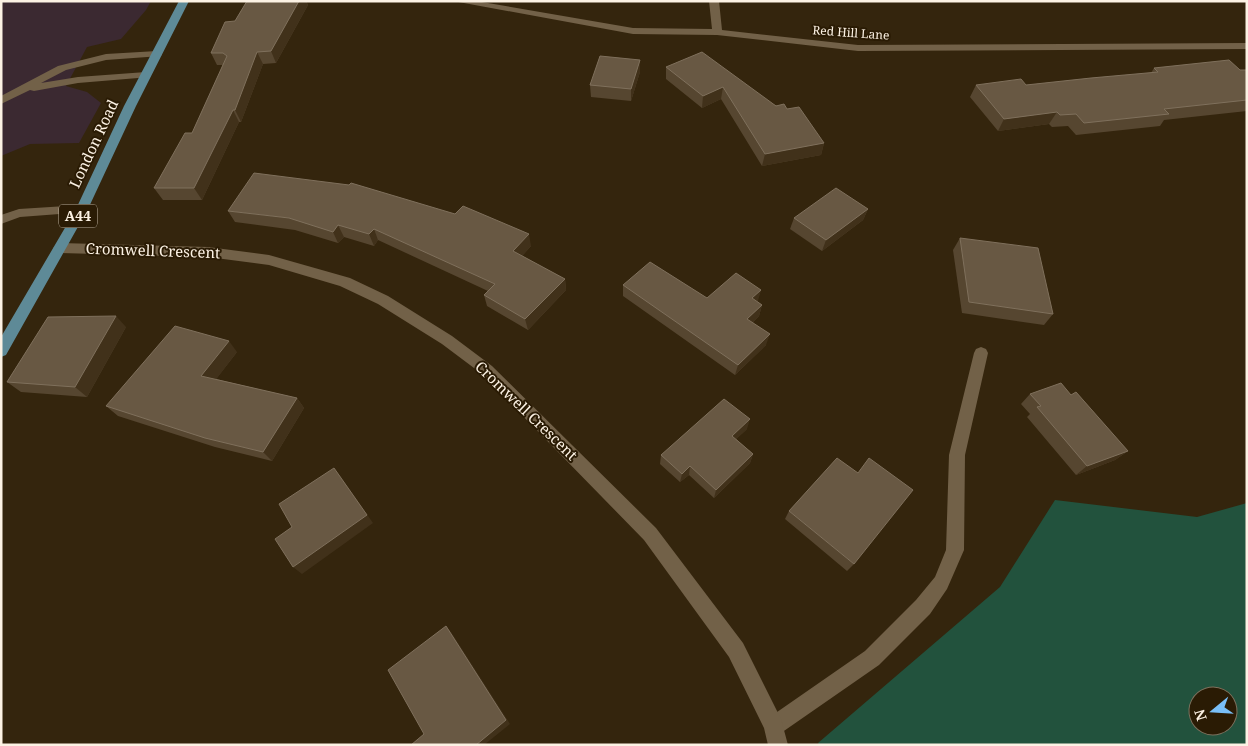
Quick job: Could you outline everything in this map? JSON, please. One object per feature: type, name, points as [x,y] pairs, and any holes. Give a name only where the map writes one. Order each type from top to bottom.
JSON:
[{"type":"main road","name":"London Road","points":[[1,351],[82,209],[146,75],[184,1]]},
{"type":"street","name":"Red Hill Lane","points":[[458,1],[633,31],[717,32],[858,48],[1246,46]]},
{"type":"street","points":[[714,1],[717,32]]},
{"type":"street","points":[[1,101],[62,68],[106,58],[157,54]]},
{"type":"street","points":[[20,91],[78,80],[146,75]]},
{"type":"street","points":[[1,220],[19,213],[82,209]]},
{"type":"street","name":"Cromwell Crescent","points":[[60,248],[208,252],[269,260],[318,272],[345,282],[383,300],[446,340],[487,370],[650,534],[736,650],[774,726],[778,745]]},
{"type":"street","points":[[774,726],[872,658],[923,607],[941,583],[955,550],[956,455],[981,353]]},
{"type":"shaded area","points":[[1,1],[151,1],[146,10],[121,39],[87,47],[66,86],[87,92],[101,103],[79,143],[30,144],[1,156]]},
{"type":"green space","points":[[1055,500],[1197,517],[1247,503],[1247,745],[819,745],[818,743],[1000,587]]},
{"type":"building","points":[[247,1],[299,1],[271,51],[257,52],[235,110],[233,110],[194,188],[154,188],[185,133],[192,133],[227,56],[223,53],[211,53],[225,22],[235,21]]},
{"type":"building","points":[[702,52],[776,106],[784,104],[787,109],[799,107],[824,143],[765,154],[723,87],[703,96],[666,67]]},
{"type":"building","points":[[600,56],[640,60],[631,89],[590,85]]},
{"type":"building","points":[[1229,60],[1240,70],[1247,70],[1247,100],[1164,109],[1169,114],[1084,123],[1076,114],[1060,115],[1057,112],[1004,119],[976,85],[1021,79],[1026,85],[1158,72],[1154,68]]},
{"type":"building","points":[[254,173],[349,185],[351,183],[455,214],[463,206],[529,234],[513,251],[565,279],[525,319],[484,295],[495,284],[374,229],[369,234],[338,225],[333,232],[289,218],[228,211]]},
{"type":"building","points":[[836,188],[868,209],[826,240],[794,218]]},
{"type":"building","points":[[960,238],[1038,248],[1053,314],[969,302]]},
{"type":"building","points":[[650,262],[707,298],[736,273],[761,290],[752,298],[762,305],[747,319],[770,334],[738,365],[623,285]]},
{"type":"building","points":[[116,316],[75,387],[7,382],[48,317]]},
{"type":"building","points":[[175,326],[229,341],[201,376],[297,398],[263,452],[205,438],[106,406]]},
{"type":"building","points":[[1061,383],[1071,395],[1076,392],[1128,451],[1087,466],[1037,407],[1041,406],[1030,394]]},
{"type":"building","points":[[724,399],[750,419],[732,436],[753,454],[716,490],[690,466],[682,474],[661,455]]},
{"type":"building","points":[[837,458],[858,473],[869,458],[913,490],[854,564],[789,511]]},
{"type":"building","points":[[334,468],[367,515],[293,567],[275,539],[292,527],[279,504]]},
{"type":"building","points":[[446,626],[506,720],[476,745],[411,745],[424,734],[388,670]]}]
